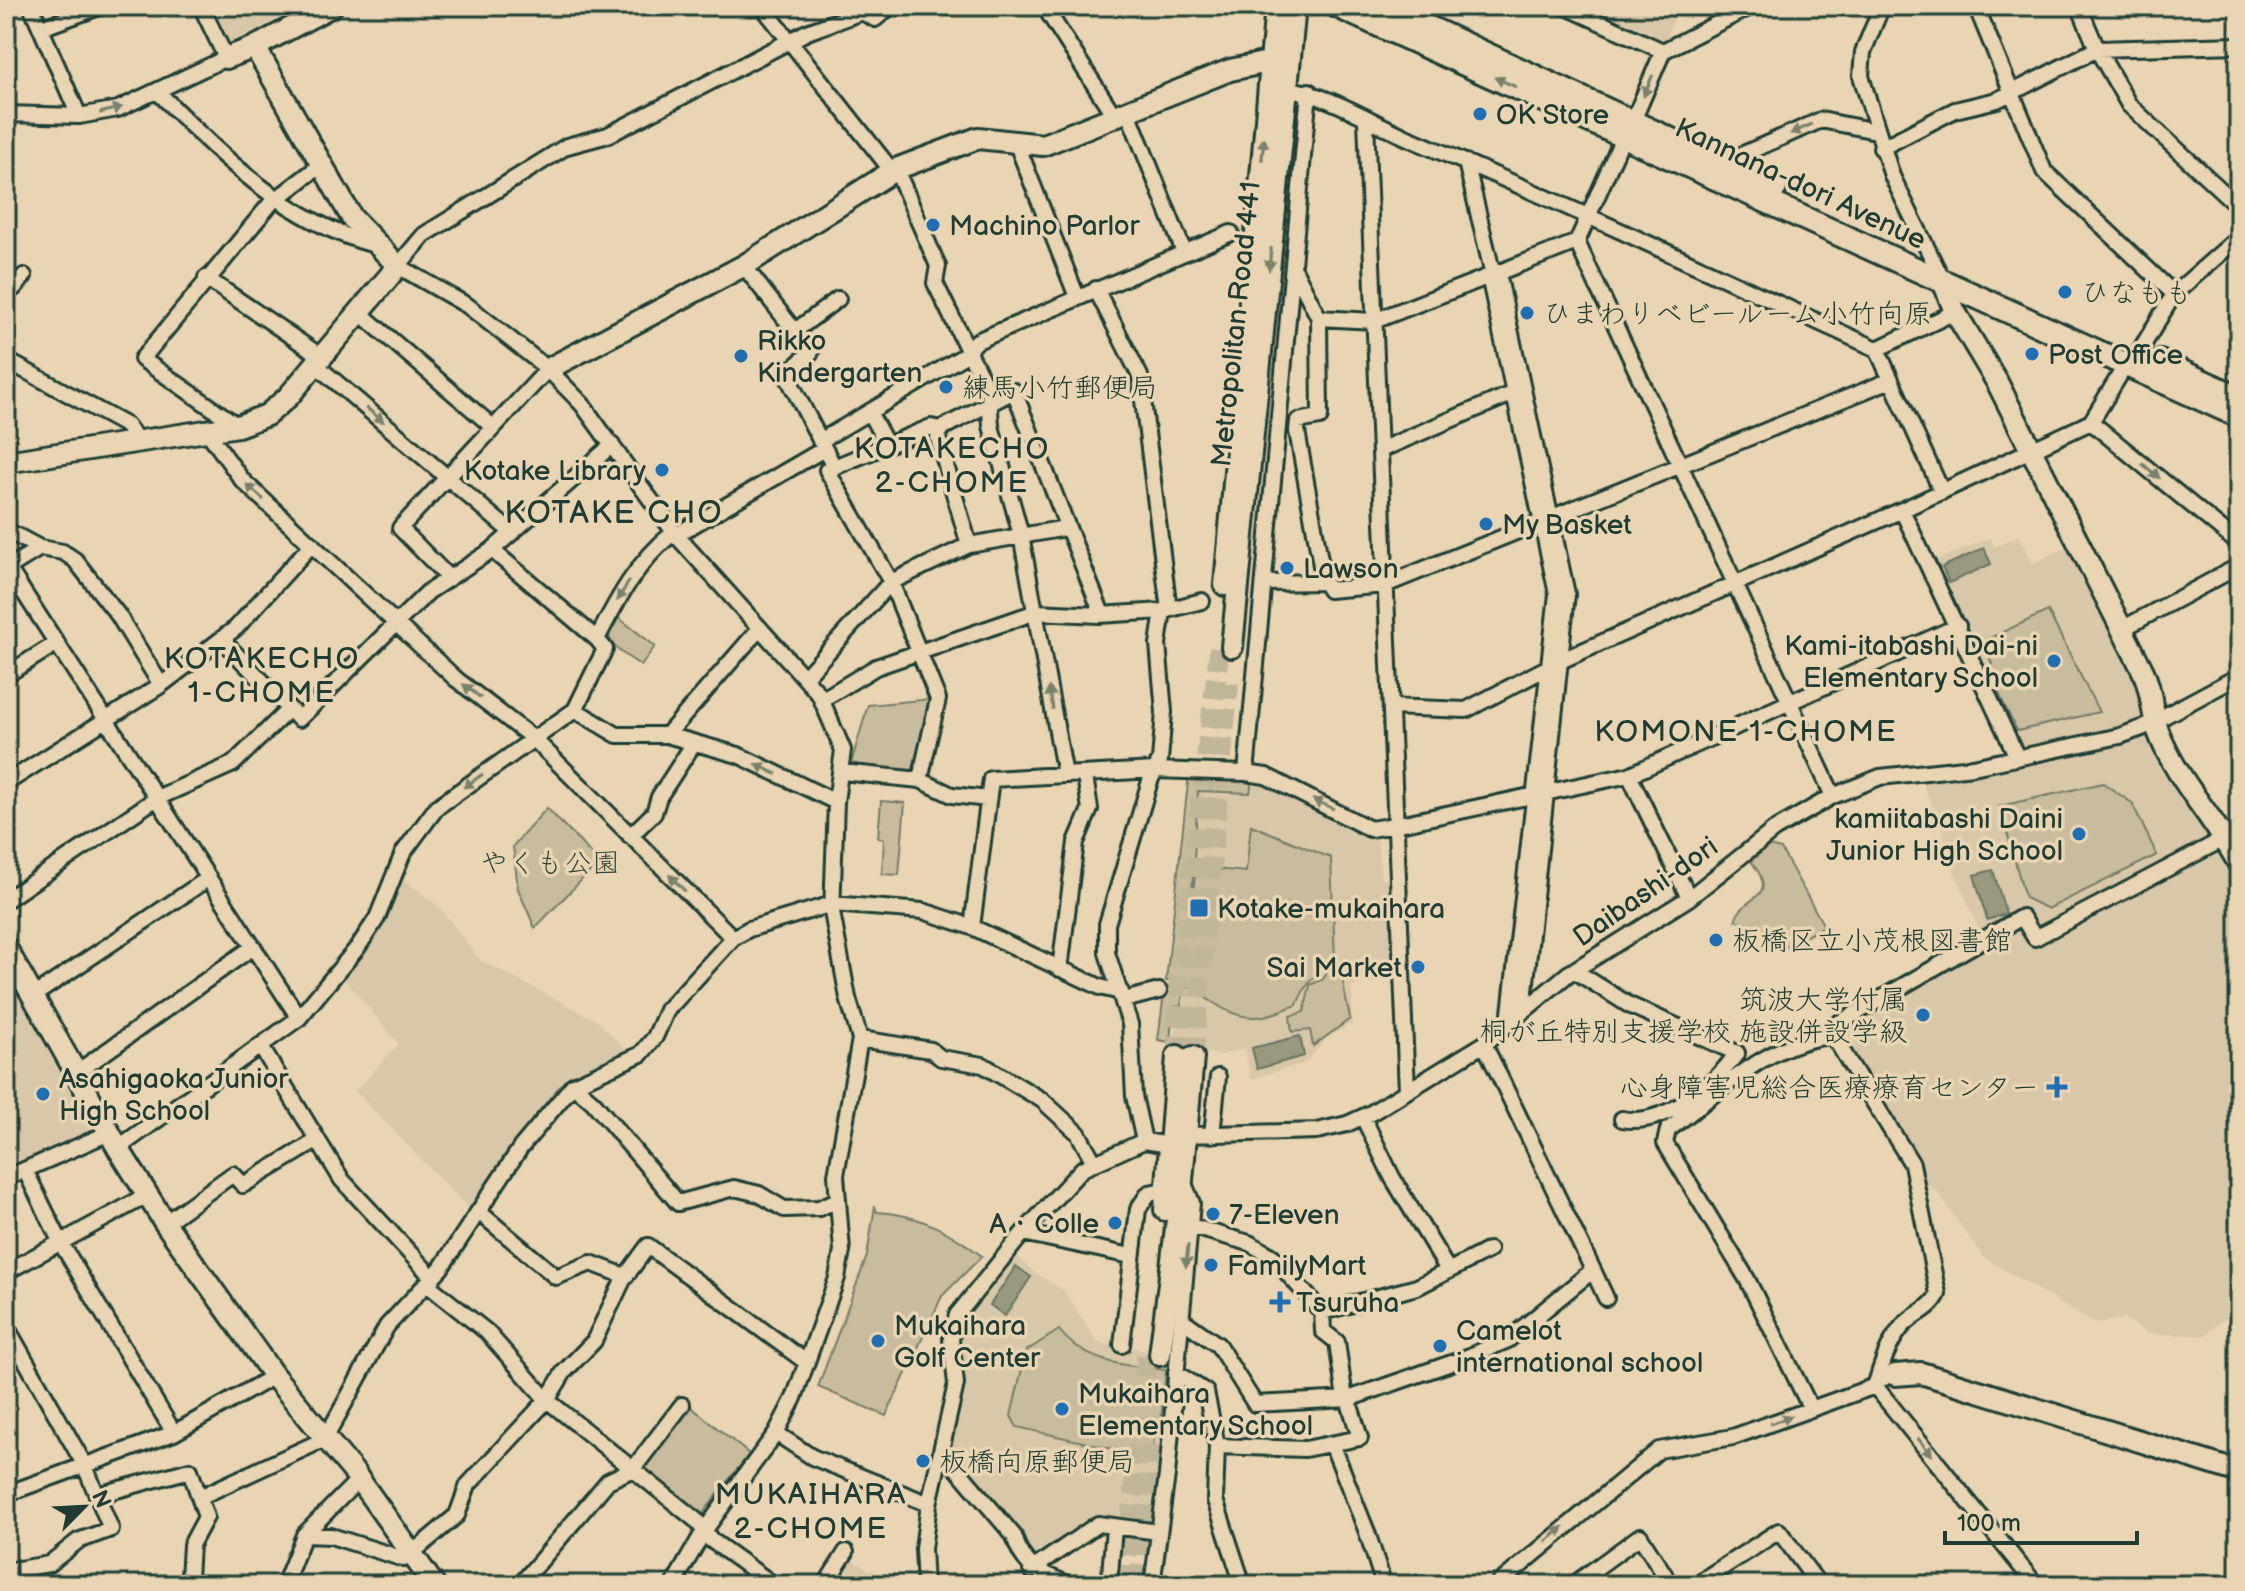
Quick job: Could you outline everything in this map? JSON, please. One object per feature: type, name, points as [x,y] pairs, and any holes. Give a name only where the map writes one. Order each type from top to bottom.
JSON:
[{"type":"main road","name":"Kannana-dori Avenue","points":[[1337,6],[1628,128],[2133,358],[2239,416]]},
{"type":"main road","name":"Kannana-dori Avenue","points":[[1393,8],[1628,128],[1723,163],[1940,272]]},
{"type":"main road","name":"Kannana-dori Avenue","points":[[2133,358],[2235,390]]},
{"type":"street","points":[[31,6],[79,116]]},
{"type":"street","points":[[41,28],[102,6]]},
{"type":"street","points":[[201,6],[226,58]]},
{"type":"street","points":[[6,114],[79,116],[118,109],[255,47],[332,6]]},
{"type":"street","points":[[762,6],[894,170],[938,266],[935,283],[969,349],[989,401],[991,426],[1021,535],[1065,775]]},
{"type":"street","points":[[6,462],[238,426],[278,407],[424,235],[567,146],[608,135],[790,40],[862,12],[875,19],[891,6]]},
{"type":"street","points":[[1044,6],[1121,114],[1184,252]]},
{"type":"street","name":"Metropolitan Road 441","points":[[1276,6],[1226,646],[1295,6]]},
{"type":"street","points":[[1564,6],[1663,51]]},
{"type":"street","points":[[1319,318],[1374,321],[1577,242],[1663,51],[1752,6]]},
{"type":"street","points":[[1882,6],[1863,52],[1861,76],[1881,148],[1940,272],[1955,312],[2031,450],[2122,629],[2153,694],[2156,721],[2180,774],[2232,834],[2239,864]]},
{"type":"street","points":[[1976,6],[2044,171],[2174,294]]},
{"type":"street","points":[[2079,6],[2097,49],[2129,105],[2239,207]]},
{"type":"street","points":[[612,445],[492,550],[453,578],[448,577],[400,528],[548,369],[744,266],[894,170],[978,138],[1043,145],[1230,70],[1278,60],[1291,43]]},
{"type":"street","points":[[1881,148],[1955,110],[2012,93],[2097,49],[2239,45]]},
{"type":"street","points":[[255,47],[352,218],[398,266],[468,306],[548,369],[582,404],[674,534],[710,578],[760,628],[823,699],[843,750],[836,802],[832,904],[848,998],[860,1039],[836,1175],[842,1251],[837,1278],[794,1398],[776,1433],[704,1531],[673,1585]]},
{"type":"street","points":[[1287,89],[1309,91],[1366,121],[1466,162],[1877,349],[1942,492]]},
{"type":"street","points":[[1246,773],[1309,91]]},
{"type":"street","points":[[159,93],[191,126],[277,198],[343,237],[375,245]]},
{"type":"street","points":[[1723,163],[1821,120],[1876,131]]},
{"type":"street","points":[[1366,121],[1407,1091]]},
{"type":"street","points":[[1016,142],[1077,297]]},
{"type":"street","points":[[1466,162],[1548,520],[1557,594],[1554,664],[1509,1022]]},
{"type":"street","points":[[238,426],[142,359],[206,278],[277,198],[322,164]]},
{"type":"street","points":[[597,639],[624,586],[652,550],[674,534],[822,445],[977,341],[1231,233]]},
{"type":"street","points":[[1391,707],[1466,710],[1554,664],[1942,492],[2091,422],[2174,294],[2239,237]]},
{"type":"street","points":[[1577,242],[1833,796]]},
{"type":"street","points":[[744,266],[811,352],[786,374],[834,467]]},
{"type":"street","points":[[1293,267],[1319,318],[1320,417],[1298,421],[1297,431],[1324,582],[1329,590],[1385,585],[1891,380]]},
{"type":"street","points":[[14,288],[24,276]]},
{"type":"street","points":[[206,278],[319,361],[511,532]]},
{"type":"street","points":[[925,1585],[923,1549],[929,1504],[956,1384],[951,1339],[957,1315],[1023,1233],[1082,1169],[1144,1141],[1134,1096],[1130,1024],[1107,953],[1107,924],[1160,760],[1164,712],[1158,644],[1166,611],[1140,376],[1096,289]]},
{"type":"street","points":[[795,331],[838,299]]},
{"type":"street","points":[[1877,349],[1955,312]]},
{"type":"street","points":[[360,313],[493,427]]},
{"type":"street","points":[[6,360],[127,426],[139,442]]},
{"type":"street","points":[[1380,450],[1519,391]]},
{"type":"street","points":[[920,780],[938,699],[891,582],[827,470],[931,427],[940,429],[1008,392],[1018,395],[1066,528],[1100,609],[1099,615]]},
{"type":"street","points":[[869,412],[887,445]]},
{"type":"street","points":[[2091,422],[2239,544]]},
{"type":"street","points":[[940,429],[938,438],[969,545]]},
{"type":"street","points":[[207,431],[242,480],[456,679],[534,739],[733,938]]},
{"type":"street","points":[[1902,510],[2017,757]]},
{"type":"street","points":[[805,677],[891,582],[969,545],[1066,528]]},
{"type":"street","points":[[6,530],[40,548],[63,552],[75,560],[118,615],[161,685]]},
{"type":"street","points":[[6,783],[161,685],[236,628],[312,544]]},
{"type":"street","points":[[40,548],[7,569],[299,1018]]},
{"type":"street","points":[[6,1178],[113,1140],[261,1047],[299,1018],[358,947],[377,918],[403,853],[437,807],[575,710],[605,649],[492,550]]},
{"type":"street","points":[[2122,629],[2239,566]]},
{"type":"street","points":[[226,635],[226,644],[299,719],[395,623],[448,577]]},
{"type":"street","points":[[1265,583],[1324,582]]},
{"type":"street","points":[[823,699],[868,670],[1036,612],[1099,615],[1166,611],[1202,601]]},
{"type":"street","points":[[972,927],[991,779],[1155,770],[1246,773],[1266,776],[1370,829],[1629,775],[1958,626]]},
{"type":"street","points":[[667,735],[760,628]]},
{"type":"street","points":[[6,675],[57,643]]},
{"type":"street","name":"Daibashi-dori","points":[[1144,1141],[1317,1131],[1363,1117],[1484,1044],[1575,971],[1689,898],[1774,830],[1833,796],[1880,777],[1973,767],[2120,736],[2156,721],[2239,676]]},
{"type":"street","points":[[6,900],[157,798],[233,764],[289,709]]},
{"type":"street","points":[[575,710],[617,735],[667,735],[738,755],[836,802]]},
{"type":"street","points":[[630,836],[654,813],[659,797],[694,743]]},
{"type":"street","points":[[842,772],[920,780],[952,795],[988,799]]},
{"type":"street","points":[[1629,775],[1689,898]]},
{"type":"street","points":[[1060,969],[1076,842],[1090,809],[1085,776]]},
{"type":"street","points":[[1523,1010],[1539,794]]},
{"type":"street","points":[[1839,1023],[2022,917],[2035,938],[2232,834]]},
{"type":"street","points":[[33,996],[209,878]]},
{"type":"street","points":[[202,1496],[325,1439],[387,1326],[430,1282],[521,1147],[573,1085],[641,1054],[655,1037],[667,1010],[733,938],[774,919],[832,904],[923,911],[972,927],[1122,996],[1159,991]]},
{"type":"street","points":[[76,1073],[253,947]]},
{"type":"street","points":[[9,959],[113,1140],[165,1223],[274,1376],[359,1479],[434,1585]]},
{"type":"street","points":[[1575,971],[1629,1005],[1737,1053],[1710,1084],[1677,1105],[1638,1122],[1622,1119]]},
{"type":"street","points":[[1811,1409],[1765,1310],[1665,1143],[1665,1137],[1668,1130],[1771,1053],[1833,1036],[1912,1164],[1938,1294],[1934,1302],[1902,1326],[1884,1355],[1882,1380],[2030,1583]]},
{"type":"street","points":[[860,1039],[931,1050],[941,1058],[983,1065],[1042,1100],[1078,1133],[1094,1162]]},
{"type":"street","points":[[1484,1044],[1606,1298]]},
{"type":"street","points":[[261,1047],[342,1180],[430,1282],[487,1332],[547,1400],[774,1585]]},
{"type":"street","points":[[1154,1354],[1175,1184],[1185,1057]]},
{"type":"street","points":[[1212,1135],[1218,1077]]},
{"type":"street","points":[[573,1085],[593,1102],[678,1203],[734,1188],[759,1194],[784,1209],[819,1208],[838,1200]]},
{"type":"street","points":[[1363,1117],[1392,1177],[1448,1270]]},
{"type":"street","points":[[165,1223],[233,1174],[243,1185],[318,1140]]},
{"type":"street","points":[[25,1170],[61,1243],[174,1433]]},
{"type":"street","points":[[1152,1585],[1192,1203],[1175,1184]]},
{"type":"street","points":[[1122,1345],[1131,1256],[1142,1199],[1175,1184]]},
{"type":"street","points":[[6,1272],[148,1195]]},
{"type":"street","points":[[479,1212],[556,1277],[591,1263],[625,1276]]},
{"type":"street","points":[[1190,1226],[1249,1243],[1272,1256],[1322,1312],[1323,1331],[1337,1342],[1346,1399],[1360,1438],[1305,1449],[1217,1446]]},
{"type":"street","points":[[1023,1233],[1131,1256]]},
{"type":"street","points":[[304,1535],[331,1536],[404,1559],[411,1554],[457,1515],[468,1485],[547,1400],[564,1372],[594,1341],[625,1276],[648,1246],[806,1362]]},
{"type":"street","points":[[1322,1312],[1417,1287],[1489,1250]]},
{"type":"street","points":[[1181,1319],[1218,1345],[1255,1404],[1346,1399],[1508,1340],[1593,1270]]},
{"type":"street","points":[[6,1326],[84,1464],[111,1529],[78,1541],[49,1564],[6,1571]]},
{"type":"street","points":[[1176,1373],[1206,1392],[1217,1446],[1215,1500],[1243,1585]]},
{"type":"street","points":[[1497,1585],[1659,1450],[1733,1437],[1882,1380],[1921,1373],[2239,1472]]},
{"type":"street","points":[[6,1494],[174,1433],[274,1376]]},
{"type":"street","points":[[520,1585],[608,1481],[633,1469],[682,1405]]},
{"type":"street","points":[[776,1433],[812,1457],[929,1504]]},
{"type":"street","points":[[1332,1444],[1384,1585]]},
{"type":"street","points":[[941,1450],[1014,1536],[1019,1554],[1031,1570],[1071,1585]]},
{"type":"street","points":[[98,1495],[190,1470],[198,1495],[202,1496],[206,1517],[191,1545],[189,1573],[179,1585]]},
{"type":"street","points":[[284,1585],[304,1535],[359,1479]]},
{"type":"street","points":[[1031,1570],[1098,1524],[1159,1532]]},
{"type":"street","points":[[1109,1585],[1114,1528]]},
{"type":"street","points":[[1695,1585],[1779,1531],[1819,1585]]},
{"type":"street","points":[[1573,1585],[1640,1536],[1666,1583]]},
{"type":"street","points":[[825,1585],[846,1552]]},
{"type":"street","points":[[189,1573],[200,1585]]},
{"type":"shaded area","points":[[210,6],[312,6],[233,43],[226,40]]},
{"type":"shaded area","points":[[1575,6],[1679,6],[1663,45]]},
{"type":"shaded area","name":"Kami-itabashi Dai-ni Elementary School","points":[[2019,536],[2032,564],[2074,544],[2144,691],[2145,718],[2122,728],[2021,750],[1932,562],[1990,538],[1995,547]]},
{"type":"shaded area","points":[[1984,548],[1991,564],[1949,583],[1942,567]]},
{"type":"shaded area","name":"kamiitabashi Daini Junior High School","points":[[2152,732],[2217,837],[2041,928],[2027,910],[1981,934],[1945,849],[1943,832],[1921,779],[2006,769]]},
{"type":"shaded area","points":[[1200,778],[1266,781],[1377,835],[1381,879],[1392,879],[1391,963],[1377,965],[1376,983],[1363,981],[1352,988],[1352,1023],[1327,1038],[1305,1063],[1251,1079],[1245,1048],[1222,1055],[1172,1048],[1183,992],[1183,982],[1180,982]]},
{"type":"shaded area","name":"心身障害児総合医療療育センター","points":[[2214,851],[2223,852],[2239,884],[2239,1274],[2228,1281],[2232,1312],[2204,1336],[2146,1333],[2124,1318],[2094,1323],[1983,1257],[1935,1189],[1923,1181],[1909,1143],[1840,1031],[1842,1025],[2015,926],[2022,927],[2032,944]]},
{"type":"shaded area","points":[[1993,870],[2006,914],[1987,920],[1974,875]]},
{"type":"shaded area","points":[[399,876],[439,907],[481,961],[598,1021],[628,1052],[573,1077],[514,1146],[471,1211],[355,1091],[399,1044],[342,976]]},
{"type":"shaded area","name":"Asahigaoka Junior High School","points":[[6,971],[10,971],[99,1129],[6,1174]]},
{"type":"shaded area","points":[[1300,1036],[1304,1056],[1257,1069],[1252,1048]]},
{"type":"shaded area","name":"Mukaihara Elementary School","points":[[1013,1252],[1033,1272],[1064,1291],[1098,1343],[1173,1355],[1156,1521],[1152,1524],[1099,1519],[1037,1560],[947,1447],[965,1372],[958,1353],[963,1319]]},
{"type":"shaded area","points":[[1016,1266],[1031,1277],[1005,1316],[990,1305]]},
{"type":"shaded area","points":[[847,1557],[895,1585],[830,1585]]},
{"type":"green space","points":[[2048,611],[2099,712],[2017,731],[1989,673],[1992,664],[1983,641]]},
{"type":"green space","points":[[615,615],[655,646],[641,666],[618,650],[610,640]]},
{"type":"green space","points":[[932,699],[916,774],[851,764],[868,705]]},
{"type":"green space","points":[[1189,774],[1252,780],[1250,793],[1198,791],[1191,910],[1196,867],[1246,872],[1251,825],[1331,858],[1335,961],[1312,979],[1297,1005],[1264,1016],[1241,1015],[1229,1012],[1188,987],[1166,981]]},
{"type":"green space","points":[[2103,783],[2132,803],[2157,855],[2048,909],[2025,898],[2000,806]]},
{"type":"green space","points":[[881,801],[905,803],[899,875],[882,874],[884,839],[878,838]]},
{"type":"green space","name":"やくも公園","points":[[547,808],[599,862],[535,928],[518,889],[513,846]]},
{"type":"green space","points":[[1769,846],[1781,849],[1824,926],[1787,947],[1769,933],[1735,920],[1762,889],[1763,883],[1751,861]]},
{"type":"green space","points":[[1342,966],[1350,1019],[1313,1046],[1310,1030],[1292,1032],[1290,1016],[1304,1012],[1310,985],[1323,979],[1330,968]]},
{"type":"green space","points":[[1183,992],[1181,1006],[1173,1007],[1170,1042],[1158,1040],[1164,993]]},
{"type":"green space","name":"Mukaihara Golf Center","points":[[875,1206],[877,1212],[906,1216],[933,1225],[982,1256],[942,1296],[886,1416],[818,1387],[867,1256]]},
{"type":"green space","points":[[1059,1330],[1094,1357],[1122,1365],[1166,1370],[1160,1429],[1155,1429],[1152,1458],[1017,1427],[1011,1416],[1026,1351]]},
{"type":"green space","points":[[690,1406],[749,1454],[700,1517],[640,1466]]},
{"type":"tunnel","points":[[1177,1056],[1178,987],[1220,645]]},
{"type":"tunnel","points":[[1193,1057],[1229,683]]},
{"type":"tunnel","points":[[1124,1585],[1147,1353]]},
{"type":"tunnel","points":[[1139,1585],[1155,1406]]},
{"type":"place","name":"OK Store","points":[[1480,114]]},
{"type":"place","name":"Machino Parlor","points":[[933,225]]},
{"type":"place","name":"ひなもも","points":[[2065,292]]},
{"type":"place","name":"ひまわりベビールーム小竹向原","points":[[1527,313]]},
{"type":"place","name":"Post Office","points":[[2032,354]]},
{"type":"place","name":"Rikko Kindergarten","points":[[741,356]]},
{"type":"place","name":"練馬小竹郵便局","points":[[946,387]]},
{"type":"place","name":"Kotake Library","points":[[662,470]]},
{"type":"place","name":"My Basket","points":[[1486,524]]},
{"type":"place","name":"Lawson","points":[[1287,568]]},
{"type":"place","name":"Kami-itabashi Dai-ni Elementary School","points":[[2054,661]]},
{"type":"place","name":"kamiitabashi Daini Junior High School","points":[[2079,834]]},
{"type":"place","name":"Kotake-mukaihara","points":[[1199,908]]},
{"type":"place","name":"板橋区立小茂根図書館","points":[[1716,940]]},
{"type":"place","name":"Sai Market","points":[[1418,967]]},
{"type":"place","name":"筑波大学付属 桐が丘特別支援学校 施設併設学級","points":[[1923,1015]]},
{"type":"place","name":"心身障害児総合医療療育センター","points":[[2057,1087]]},
{"type":"place","name":"Asahigaoka Junior High School","points":[[43,1094]]},
{"type":"place","name":"7-Eleven","points":[[1213,1214]]},
{"type":"place","name":"A・Colle","points":[[1115,1223]]},
{"type":"place","name":"FamilyMart","points":[[1211,1265]]},
{"type":"place","name":"Tsuruha","points":[[1280,1302]]},
{"type":"place","name":"Mukaihara Golf Center","points":[[878,1341]]},
{"type":"place","name":"Camelot international school","points":[[1440,1346]]},
{"type":"place","name":"Mukaihara Elementary School","points":[[1062,1409]]},
{"type":"place","name":"板橋向原郵便局","points":[[923,1461]]},
{"type":"district","name":"KOTAKECHO 2-CHOME","points":[[952,465]]},
{"type":"district","name":"KOTAKE CHO","points":[[614,512]]},
{"type":"district","name":"KOTAKECHO 1-CHOME","points":[[262,675]]},
{"type":"district","name":"KOMONE 1-CHOME","points":[[1746,731]]},
{"type":"district","name":"MUKAIHARA 2-CHOME","points":[[811,1511]]}]
